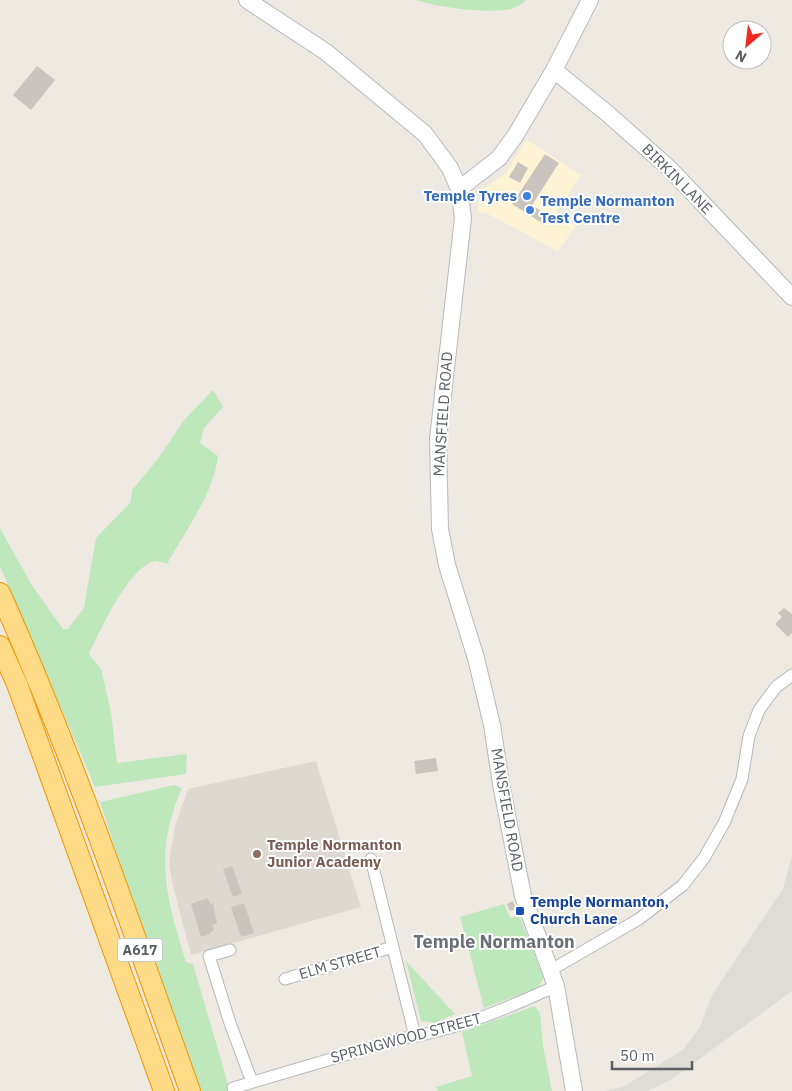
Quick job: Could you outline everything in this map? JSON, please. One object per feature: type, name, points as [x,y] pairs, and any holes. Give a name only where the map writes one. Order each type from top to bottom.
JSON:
[{"type":"highway","name":"A617","points":[[0,593],[37,675],[90,809],[190,1091]]},
{"type":"highway","name":"A617","points":[[0,646],[17,684],[49,770],[164,1091]]},
{"type":"main road","name":"MANSFIELD ROAD","points":[[247,0],[326,52],[426,134],[450,168],[459,189],[463,218],[438,439],[440,529],[447,565],[476,658],[492,725],[522,896],[556,986],[574,1091]]},
{"type":"main road","points":[[459,189],[499,158],[554,70],[590,0]]},
{"type":"main road","name":"BIRKIN LANE","points":[[554,70],[608,114],[669,168],[792,297]]},
{"type":"street","points":[[551,970],[639,919],[683,885],[704,858],[724,823],[742,779],[749,736],[759,710],[776,687],[792,675]]},
{"type":"street","points":[[371,859],[393,947]]},
{"type":"street","name":"ELM STREET","points":[[285,979],[393,947],[414,1036]]},
{"type":"street","points":[[230,950],[209,956],[230,1023],[252,1082]]},
{"type":"street","name":"SPRINGWOOD STREET","points":[[233,1088],[399,1038],[414,1036],[498,1012],[556,986]]},
{"type":"shaded area","points":[[527,140],[581,175],[556,213],[576,226],[558,251],[486,213],[478,212],[478,204],[484,188],[505,174]]},
{"type":"shaded area","name":"Temple Normanton Junior Academy","points":[[316,761],[361,907],[191,955],[172,882],[169,862],[175,826],[188,789]]},
{"type":"shaded area","points":[[792,856],[792,991],[675,1077],[648,1091],[605,1091],[623,1087],[683,1050],[700,1027],[712,995],[783,889]]},
{"type":"green space","points":[[416,0],[526,0],[514,8],[496,11],[447,7]]},
{"type":"green space","points":[[213,390],[223,407],[204,428],[200,443],[218,456],[211,485],[205,499],[167,564],[156,561],[146,565],[126,586],[89,654],[101,669],[111,712],[117,763],[187,754],[186,774],[95,787],[0,566],[0,528],[31,584],[63,629],[68,629],[84,608],[96,538],[131,502],[132,490],[157,460],[185,419]]},
{"type":"green space","points":[[174,785],[182,788],[173,812],[165,855],[168,895],[186,962],[193,964],[230,1091],[201,1091],[124,876],[100,802]]},
{"type":"green space","points":[[504,904],[511,918],[519,915],[544,978],[539,986],[532,990],[484,1008],[460,917]]},
{"type":"green space","points":[[406,961],[455,1014],[435,1023],[421,1021]]},
{"type":"green space","points":[[535,1006],[540,1013],[543,1046],[552,1091],[438,1091],[436,1087],[472,1076],[462,1032]]},
{"type":"building","points":[[37,66],[55,80],[31,110],[13,95]]},
{"type":"building","points":[[545,154],[559,163],[532,205],[547,215],[542,223],[512,204]]},
{"type":"building","points":[[518,162],[528,168],[520,183],[509,177]]},
{"type":"building","points":[[784,608],[792,614],[792,633],[788,637],[775,624],[782,617],[778,613]]},
{"type":"building","points":[[436,758],[438,771],[416,774],[414,761]]},
{"type":"building","points":[[232,866],[242,894],[233,897],[223,869]]},
{"type":"building","points":[[208,898],[210,904],[213,903],[217,924],[212,925],[214,931],[201,937],[191,904]]},
{"type":"building","points":[[513,901],[516,909],[510,911],[507,904]]},
{"type":"building","points":[[244,903],[254,933],[241,937],[231,907]]},
{"type":"place","name":"Temple Tyres","points":[[527,196]]},
{"type":"place","name":"Temple Normanton Test Centre","points":[[530,210]]},
{"type":"place","name":"Temple Normanton Junior Academy","points":[[257,854]]},
{"type":"place","name":"Temple Normanton, Church Lane","points":[[520,911]]},
{"type":"district","name":"Temple Normanton","points":[[494,942]]}]
